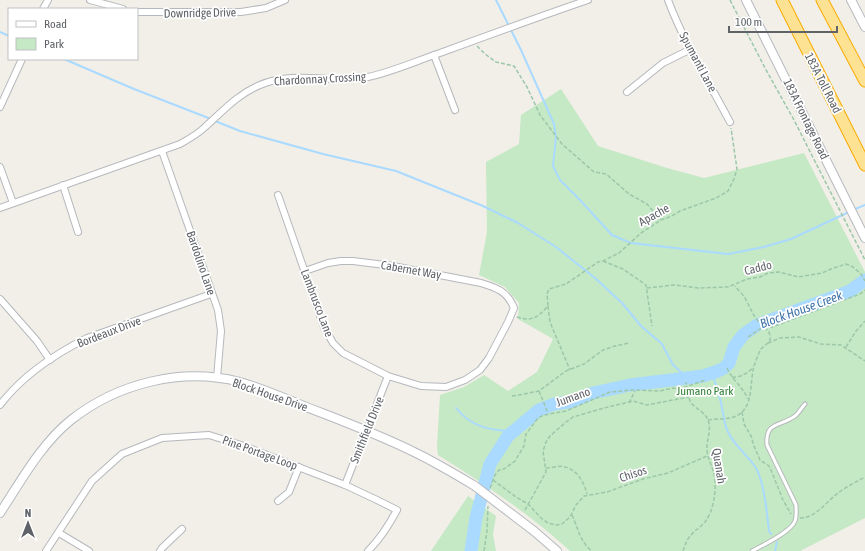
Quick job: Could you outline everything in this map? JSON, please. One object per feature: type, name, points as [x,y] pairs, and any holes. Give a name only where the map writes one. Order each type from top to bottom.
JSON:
[{"type":"highway","name":"183A Toll Road","points":[[782,0],[865,165]]},
{"type":"highway","points":[[822,0],[865,81]]},
{"type":"street","points":[[90,0],[119,8]]},
{"type":"street","name":"Downridge Drive","points":[[138,12],[241,12],[266,8],[285,0]]},
{"type":"street","name":"Chardonnay Crossing","points":[[0,208],[162,152],[180,144],[204,128],[224,108],[247,91],[262,84],[294,78],[358,79],[370,77],[402,67],[588,0]]},
{"type":"street","name":"Spumanti Lane","points":[[668,0],[691,48],[730,122]]},
{"type":"street","name":"183A Frontage Road","points":[[746,0],[865,238]]},
{"type":"street","points":[[851,0],[865,27]]},
{"type":"street","points":[[627,92],[663,63],[691,48]]},
{"type":"street","points":[[434,55],[455,110]]},
{"type":"street","points":[[0,107],[22,60]]},
{"type":"street","name":"Bardolino Lane","points":[[162,152],[211,294],[218,310],[221,331],[217,378]]},
{"type":"street","points":[[0,167],[13,203]]},
{"type":"street","points":[[63,185],[78,232]]},
{"type":"street","name":"Lambrusco Lane","points":[[278,195],[324,327],[333,343],[343,354],[388,376],[421,386],[446,387],[465,380],[480,370],[489,358],[512,315],[514,308],[512,302]]},
{"type":"street","name":"Cabernet Way","points":[[304,271],[341,261],[393,266],[481,282],[501,290],[512,302]]},
{"type":"street","name":"Bordeaux Drive","points":[[0,405],[21,383],[50,360],[87,338],[211,294]]},
{"type":"street","points":[[0,299],[37,341],[50,360]]},
{"type":"street","name":"Smithfield Drive","points":[[345,485],[388,376]]},
{"type":"street","name":"Block House Drive","points":[[0,514],[44,447],[70,421],[85,410],[116,392],[156,380],[189,377],[217,378],[247,385],[367,430],[414,452],[475,486],[534,531],[557,551]]},
{"type":"street","name":"Pine Portage Loop","points":[[46,551],[92,481],[122,454],[162,438],[209,435],[241,445],[345,485],[397,510],[376,544],[368,551]]},
{"type":"street","points":[[278,501],[288,492],[299,468]]},
{"type":"street","points":[[160,551],[182,529]]},
{"type":"street","points":[[59,533],[89,551]]},
{"type":"lane","points":[[752,551],[788,530],[796,518],[796,505],[768,445],[766,436],[770,428],[796,416],[805,404]]},
{"type":"path","points":[[730,0],[794,120],[865,260]]},
{"type":"path","points":[[474,41],[485,54],[496,62],[511,64],[514,66],[527,87],[540,115],[562,144],[594,172],[606,174],[629,194],[646,204],[661,220]]},
{"type":"path","name":"Apache","points":[[570,370],[550,322],[547,294],[549,289],[566,284],[598,262],[619,253],[641,232],[661,220],[680,211],[716,198],[728,191],[737,169],[730,122]]},
{"type":"path","points":[[603,261],[623,269],[645,283],[652,326]]},
{"type":"path","name":"Caddo","points":[[647,288],[674,285],[698,288],[728,287],[747,279],[760,277],[768,273],[779,272],[798,277],[822,273],[846,264],[853,267],[861,274],[865,281]]},
{"type":"path","points":[[734,285],[746,299],[753,316],[771,336],[768,343]]},
{"type":"path","points":[[748,337],[765,328],[818,310],[860,294],[865,290]]},
{"type":"path","points":[[512,315],[529,319],[538,316],[548,306]]},
{"type":"path","points":[[846,347],[856,331],[865,321]]},
{"type":"path","points":[[686,382],[689,398],[692,404],[706,416],[708,420],[716,418],[729,418],[742,412],[748,400],[754,366],[762,348],[768,343],[780,338],[799,337],[821,344],[835,344],[846,347],[865,361]]},
{"type":"path","points":[[512,396],[540,391],[566,371],[584,364],[603,350],[630,343]]},
{"type":"path","points":[[731,376],[739,377],[754,366]]},
{"type":"path","points":[[727,368],[731,376],[743,390],[748,400]]},
{"type":"path","name":"Jumano","points":[[488,493],[499,470],[504,469],[515,462],[524,446],[526,434],[538,418],[548,414],[566,411],[610,392],[660,391],[668,388],[679,389],[706,380]]},
{"type":"path","points":[[540,391],[548,414]]},
{"type":"path","points":[[629,403],[635,391]]},
{"type":"path","points":[[526,510],[545,475],[546,468],[543,451],[546,442],[550,436],[572,417],[633,401],[647,405],[689,398]]},
{"type":"path","points":[[742,412],[744,424],[751,436],[760,460],[769,466],[790,514],[796,518],[811,516],[838,493],[865,477]]},
{"type":"path","name":"Quanah","points":[[683,551],[692,534],[710,514],[713,502],[714,475],[707,456],[706,446],[710,431],[708,420]]},
{"type":"path","name":"Chisos","points":[[587,495],[607,492],[643,479],[668,473],[707,456]]},
{"type":"path","points":[[493,480],[528,504],[548,523],[556,525],[562,524],[572,515],[576,506],[584,496],[587,495],[580,477],[571,469],[564,466],[546,468]]},
{"type":"path","points":[[484,551],[487,531],[488,506]]},
{"type":"path","points":[[572,515],[581,538],[592,551]]},
{"type":"green space","name":"Jumano Park","points":[[561,89],[598,146],[704,178],[804,153],[865,272],[865,518],[800,551],[570,551],[523,512],[438,455],[437,447],[440,395],[464,387],[484,375],[508,391],[537,372],[553,339],[518,319],[519,303],[505,287],[479,275],[487,232],[486,162],[519,144],[521,115]]},
{"type":"green space","points":[[468,496],[496,516],[493,534],[496,551],[431,551]]},
{"type":"waterway","points":[[496,0],[521,50],[554,124],[556,137],[553,166],[560,180],[612,235],[631,243],[728,254],[764,247],[791,239],[849,212]]},
{"type":"waterway","points":[[0,32],[8,36]]},
{"type":"waterway","points":[[66,60],[134,89],[211,119]]},
{"type":"waterway","points":[[215,121],[240,131],[323,154],[396,171],[483,206],[518,223],[556,247],[595,278],[622,303],[641,326],[662,344],[673,365],[687,377]]},
{"type":"waterway","points":[[853,210],[865,205]]},
{"type":"waterway","name":"Block House Creek","points":[[471,551],[476,518],[490,464],[508,436],[539,410],[554,404],[570,402],[593,393],[630,385],[703,376],[718,371],[729,363],[734,347],[743,335],[757,325],[850,291],[865,280]]},
{"type":"waterway","points":[[712,373],[728,432],[733,441],[754,465],[760,478],[769,531],[771,534]]},
{"type":"waterway","points":[[456,408],[468,420],[482,427],[515,431]]},
{"type":"waterway","points":[[775,551],[777,542]]}]
